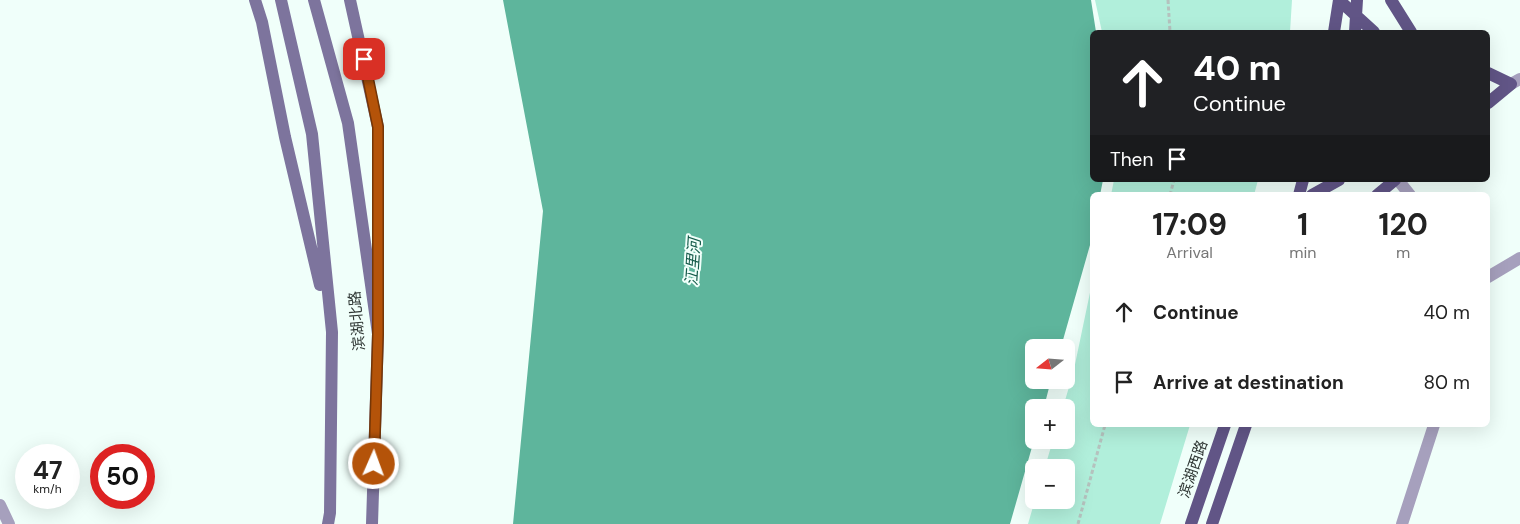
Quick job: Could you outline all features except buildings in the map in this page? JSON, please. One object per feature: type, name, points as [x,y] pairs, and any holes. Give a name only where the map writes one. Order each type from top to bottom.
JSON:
[{"type":"main road","points":[[255,0],[262,22],[284,137],[332,332]]},
{"type":"main road","name":"滨湖北路","points":[[281,0],[312,134],[332,332],[330,513],[328,524]]},
{"type":"main road","name":"滨湖北路","points":[[314,0],[348,123],[378,334],[372,524]]},
{"type":"main road","points":[[350,0],[378,127],[378,334]]},
{"type":"main road","points":[[1339,0],[1372,30]]},
{"type":"main road","points":[[1334,30],[1339,0]]},
{"type":"main road","points":[[1355,30],[1357,0]]},
{"type":"main road","points":[[1391,0],[1411,30]]},
{"type":"main road","points":[[1490,74],[1515,81]]},
{"type":"main road","points":[[1490,79],[1515,81]]},
{"type":"main road","points":[[1490,96],[1515,81]]},
{"type":"main road","points":[[1490,101],[1515,81]]},
{"type":"main road","points":[[1317,190],[1335,182]]},
{"type":"main road","points":[[1380,192],[1393,182]]},
{"type":"main road","name":"滨湖西路","points":[[1191,524],[1224,427]]},
{"type":"main road","points":[[1212,524],[1245,427]]},
{"type":"street","points":[[1398,182],[1407,192]]},
{"type":"street","points":[[1490,276],[1520,258]]},
{"type":"street","points":[[1402,524],[1433,427]]},
{"type":"street","points":[[0,505],[9,524]]},
{"type":"path","points":[[1168,0],[1170,30]]},
{"type":"path","points":[[1078,524],[1105,427]]},
{"type":"shaded area","points":[[1095,0],[1292,0],[1290,30],[1102,30]]},
{"type":"shaded area","points":[[1114,182],[1257,182],[1255,192],[1112,192]]},
{"type":"shaded area","points":[[1090,293],[1090,427],[1189,427],[1160,524],[1028,524],[1032,509],[1075,509],[1075,459],[1047,459],[1050,449],[1075,449],[1075,399],[1065,399],[1068,389],[1075,389],[1075,364]]},
{"type":"water","name":"江里河","points":[[503,0],[1091,0],[1096,30],[1090,30],[1090,182],[1103,182],[1101,192],[1090,192],[1090,245],[1063,339],[1025,339],[1025,389],[1049,389],[1046,399],[1025,399],[1025,449],[1031,449],[1029,459],[1025,459],[1025,472],[1010,524],[513,524],[543,211]]},
{"type":"route","points":[[364,59],[378,127],[378,334],[374,464]]}]
